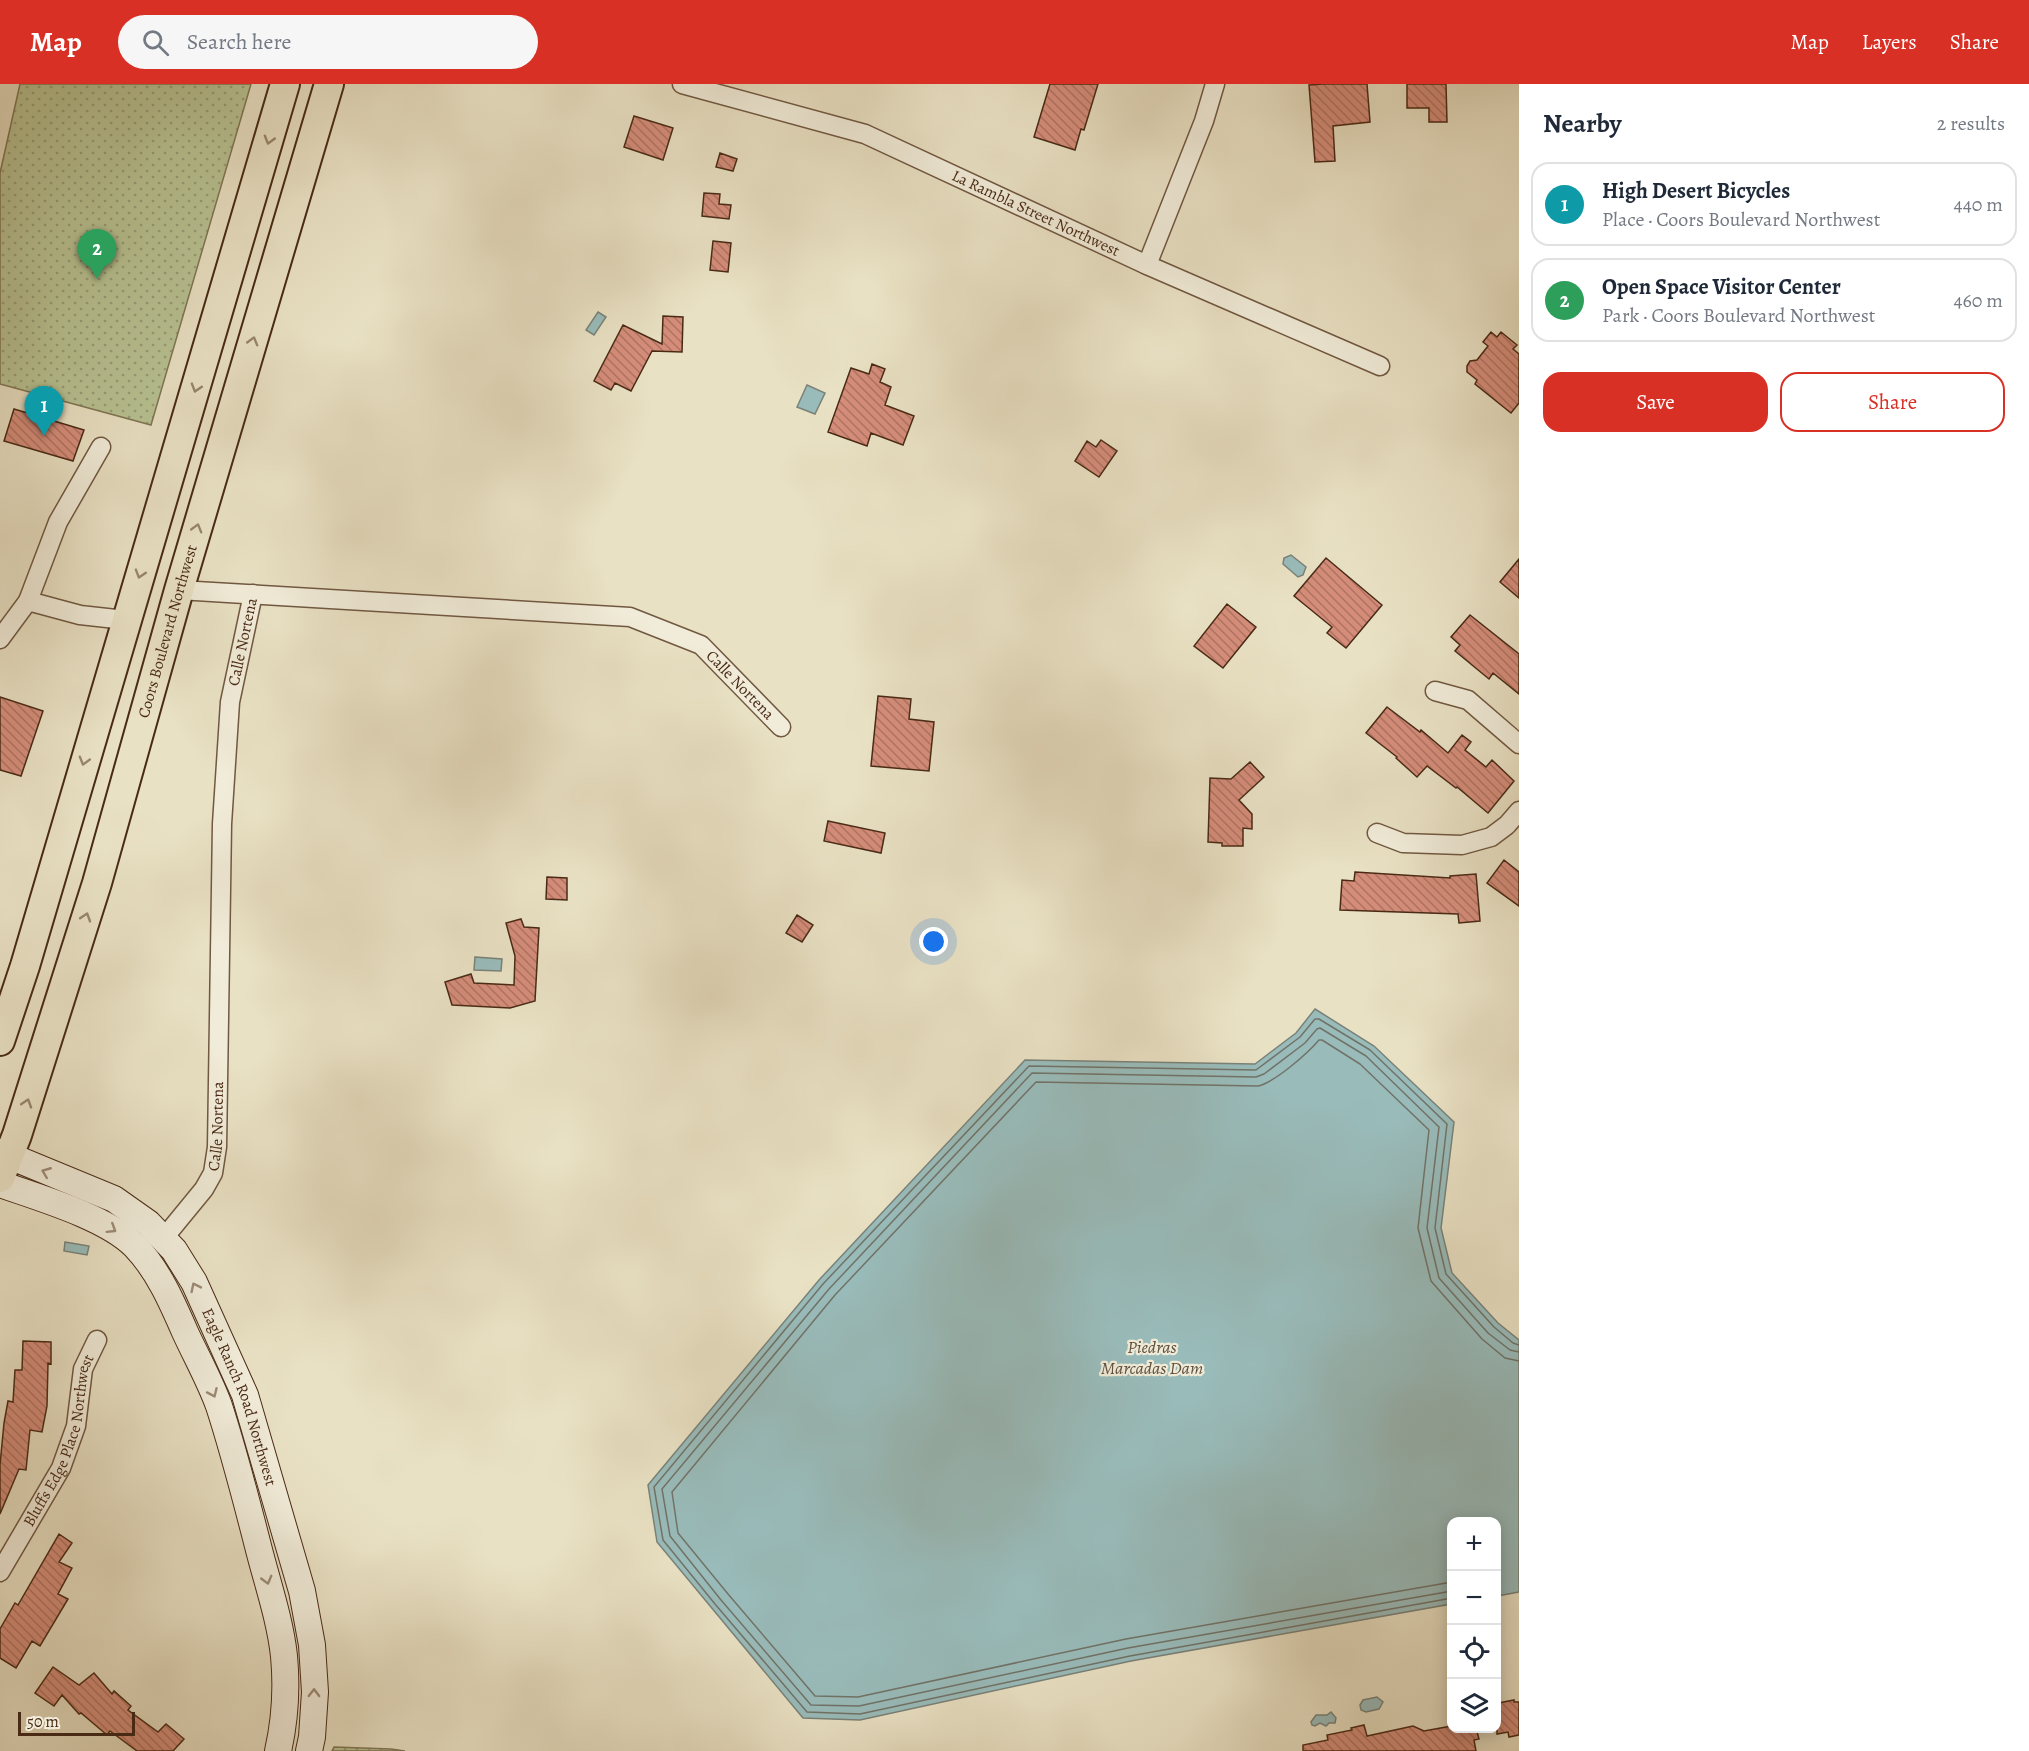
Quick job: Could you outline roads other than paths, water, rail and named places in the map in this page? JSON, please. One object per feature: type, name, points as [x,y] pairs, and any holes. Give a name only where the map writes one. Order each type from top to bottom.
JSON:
[{"type":"main road","points":[[0,1041],[25,966],[125,620],[285,84]]},
{"type":"main road","name":"Coors Boulevard Northwest","points":[[3,1162],[97,883],[179,590],[329,84]]},
{"type":"street","name":"La Rambla Street Northwest","points":[[682,84],[865,134],[1147,265],[1380,366]]},
{"type":"street","points":[[1147,265],[1204,121],[1215,84]]},
{"type":"street","points":[[0,639],[28,601],[58,522],[101,447]]},
{"type":"street","points":[[179,590],[253,594]]},
{"type":"street","name":"Calle Nortena","points":[[163,1239],[204,1189],[213,1173],[217,1147],[222,824],[230,702],[253,594],[630,617],[701,645],[781,727]]},
{"type":"street","points":[[28,601],[80,615],[125,620]]},
{"type":"street","points":[[1435,691],[1468,700],[1519,744]]},
{"type":"street","points":[[1377,832],[1403,843],[1462,845],[1491,837],[1507,825],[1519,811]]},
{"type":"street","name":"Eagle Ranch Road Northwest","points":[[3,1162],[114,1199],[148,1223],[174,1250],[194,1282],[245,1395],[302,1591],[312,1645],[315,1692],[309,1751]]},
{"type":"street","name":"Eagle Ranch Road Northwest","points":[[0,1184],[101,1222],[122,1235],[155,1271],[176,1310],[218,1404],[233,1451],[276,1616],[284,1655],[286,1691],[278,1751]]},
{"type":"street","name":"Bluffs Edge Place Northwest","points":[[0,1572],[61,1468],[76,1426],[82,1369],[96,1340]]},
{"type":"water","points":[[598,312],[606,317],[594,335],[586,330]]},
{"type":"water","points":[[807,385],[825,393],[815,414],[797,407]]},
{"type":"water","points":[[1291,555],[1306,567],[1303,575],[1298,577],[1283,564],[1284,558]]},
{"type":"water","points":[[475,957],[502,959],[501,971],[474,970]]},
{"type":"water","name":"Piedras Marcadas Dam","points":[[1315,1009],[1374,1046],[1454,1122],[1441,1228],[1452,1273],[1498,1323],[1519,1340],[1519,1592],[1501,1595],[1501,1517],[1447,1517],[1447,1605],[1131,1661],[860,1720],[803,1718],[657,1542],[648,1485],[819,1280],[1025,1060],[1255,1064],[1296,1033]]},
{"type":"water","points":[[65,1242],[89,1246],[87,1255],[64,1251]]},
{"type":"water","points":[[1377,1697],[1383,1702],[1379,1709],[1366,1712],[1361,1710],[1360,1705],[1363,1700]]},
{"type":"water","points":[[1331,1712],[1336,1718],[1335,1723],[1329,1723],[1326,1726],[1320,1723],[1312,1725],[1311,1722],[1316,1715],[1327,1715]]},
{"type":"place","name":"Open Space Visitor Center","points":[[97,279]]},
{"type":"place","name":"High Desert Bicycles","points":[[44,436]]}]
